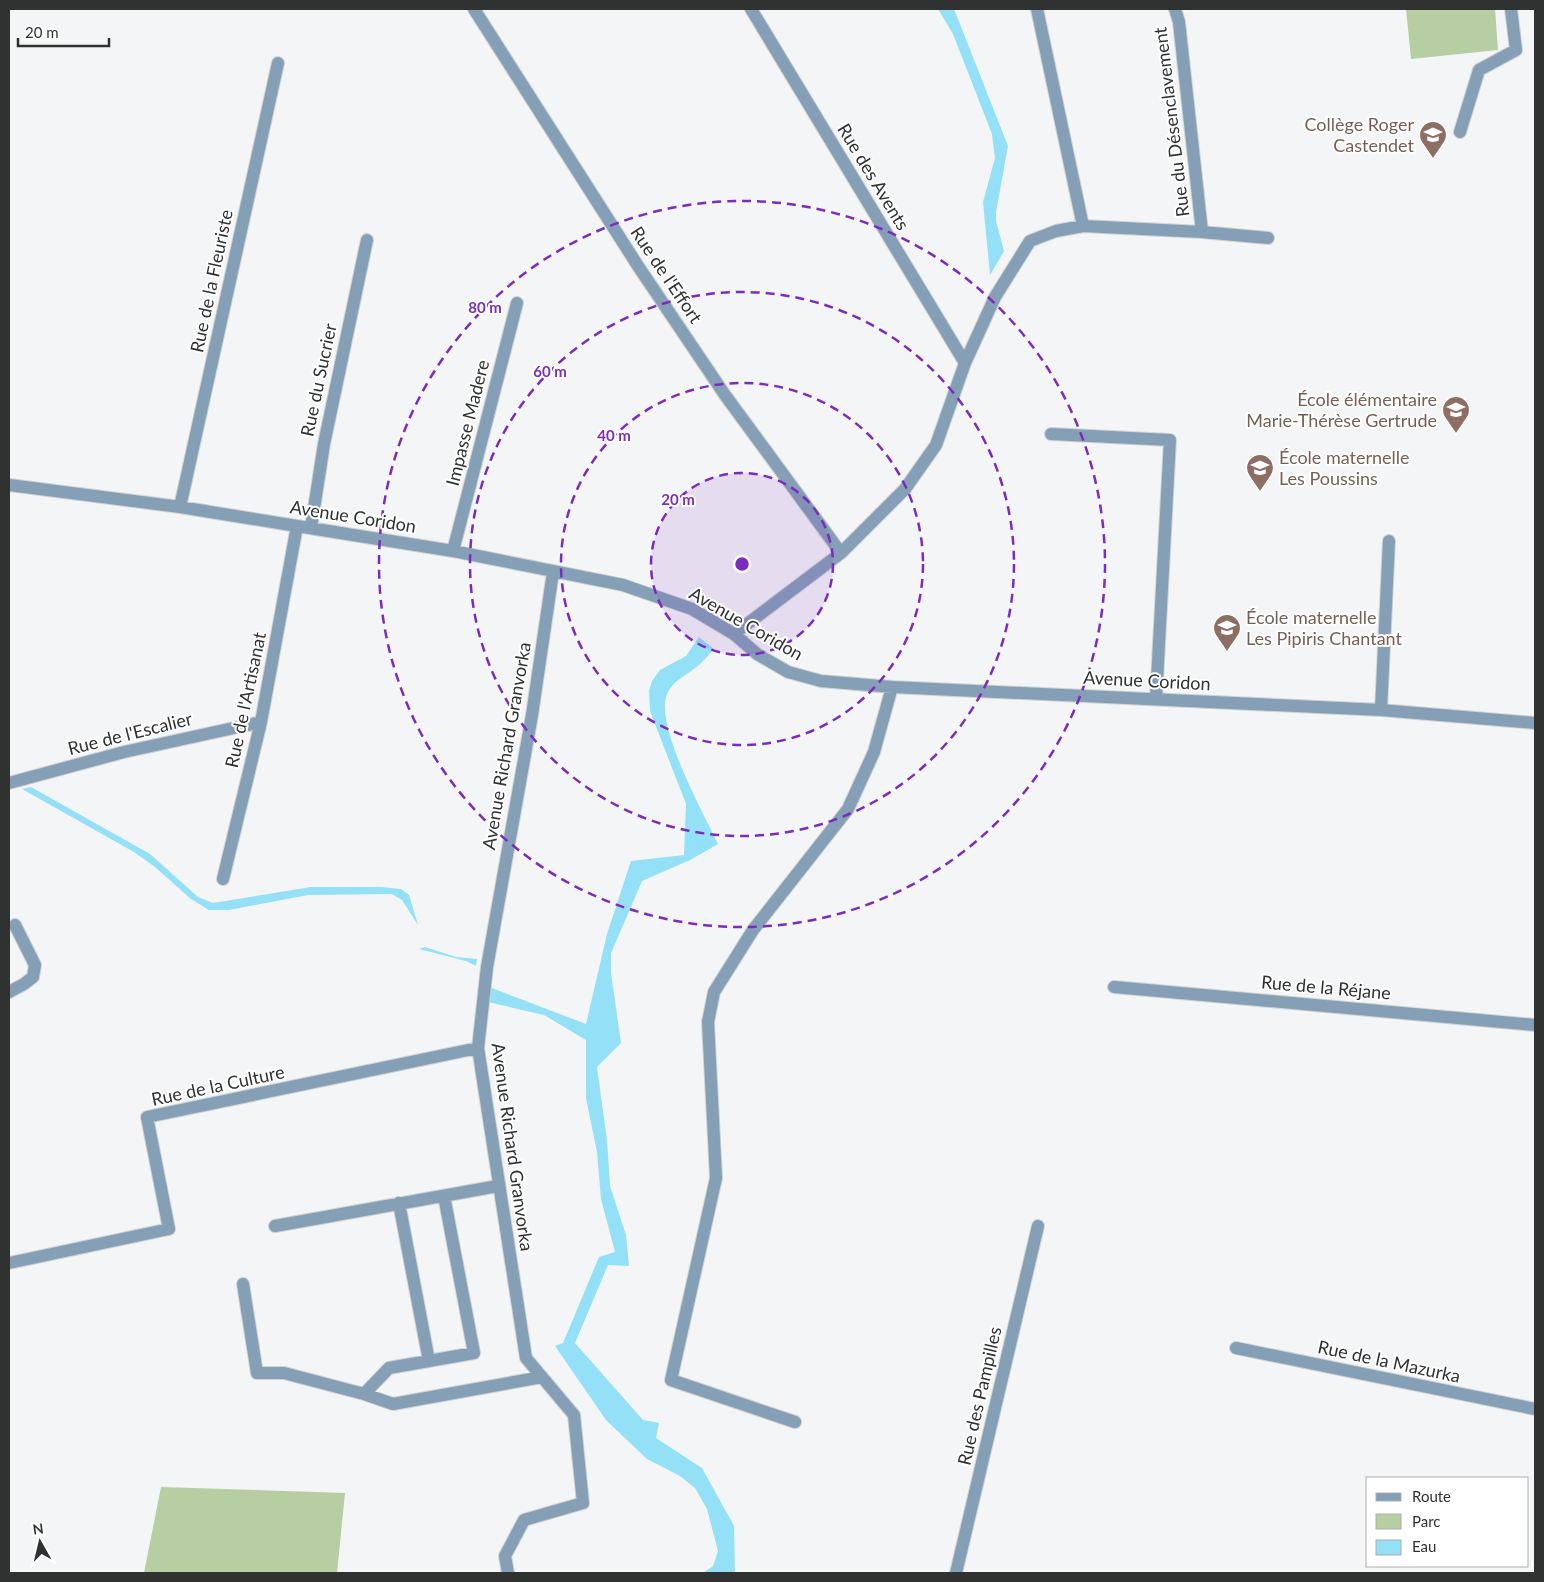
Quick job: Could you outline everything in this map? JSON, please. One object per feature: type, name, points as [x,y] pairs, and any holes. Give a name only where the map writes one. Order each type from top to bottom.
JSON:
[{"type":"street","name":"Rue de l'Effort","points":[[474,9],[638,266],[725,395],[841,553]]},
{"type":"street","name":"Rue des Avents","points":[[751,9],[965,364]]},
{"type":"street","points":[[1036,9],[1084,226]]},
{"type":"street","name":"Rue du Désenclavement","points":[[1175,9],[1179,22],[1202,232]]},
{"type":"street","points":[[1460,132],[1479,70],[1516,50],[1511,9]]},
{"type":"street","name":"Rue de la Fleuriste","points":[[180,507],[278,63]]},
{"type":"street","name":"Rue du Désenclavement","points":[[734,634],[841,553],[905,489],[936,445],[965,364],[995,297],[1030,241],[1056,230],[1084,226],[1202,232],[1268,238]]},
{"type":"street","name":"Rue du Sucrier","points":[[311,528],[324,444],[367,240]]},
{"type":"street","name":"Impasse Madere","points":[[453,551],[516,303]]},
{"type":"street","points":[[1050,434],[1170,440],[1156,699]]},
{"type":"street","name":"Avenue Coridon","points":[[9,485],[180,507],[453,551],[623,585],[692,608],[734,634],[757,654],[788,672],[821,680],[892,687],[1381,710],[1535,723]]},
{"type":"street","name":"Rue de l'Artisanat","points":[[223,879],[261,722],[297,526]]},
{"type":"street","points":[[1381,710],[1389,541]]},
{"type":"street","name":"Avenue Richard Granvorka","points":[[508,1573],[505,1556],[524,1520],[583,1503],[574,1416],[526,1358],[478,1048],[487,967],[532,715],[553,572]]},
{"type":"street","points":[[795,1422],[671,1380],[716,1178],[708,1022],[714,992],[753,930],[848,810],[874,752],[892,687]]},
{"type":"street","name":"Rue de l'Escalier","points":[[9,783],[124,752],[261,722]]},
{"type":"street","points":[[9,992],[33,977],[35,965],[15,924]]},
{"type":"street","name":"Rue de la Réjane","points":[[1114,987],[1535,1024]]},
{"type":"street","name":"Rue de la Culture","points":[[9,1263],[169,1229],[147,1117],[478,1048]]},
{"type":"street","points":[[275,1226],[498,1186]]},
{"type":"street","points":[[364,1394],[389,1368],[474,1352],[444,1196]]},
{"type":"street","points":[[399,1204],[429,1361]]},
{"type":"street","name":"Rue des Pampilles","points":[[956,1573],[1038,1226]]},
{"type":"street","points":[[243,1284],[258,1373],[284,1373],[364,1394],[393,1404],[542,1377]]},
{"type":"street","name":"Rue de la Mazurka","points":[[1236,1348],[1535,1409]]},
{"type":"green space","points":[[1406,9],[1495,9],[1498,50],[1411,59]]},
{"type":"green space","points":[[161,1487],[345,1493],[337,1573],[144,1573]]},
{"type":"water","points":[[938,9],[954,9],[1008,146],[996,212],[996,221],[1004,251],[990,275],[983,202],[995,158],[992,134],[953,34]]},
{"type":"water","points":[[699,637],[714,649],[700,664],[672,686],[667,694],[665,708],[668,726],[682,769],[718,844],[690,860],[642,881],[611,953],[611,973],[621,1043],[597,1067],[607,1140],[610,1186],[626,1235],[629,1266],[608,1265],[575,1343],[643,1420],[659,1423],[656,1438],[702,1468],[734,1526],[735,1571],[733,1573],[703,1573],[713,1566],[718,1551],[707,1509],[695,1488],[680,1476],[647,1459],[606,1420],[555,1346],[563,1343],[599,1257],[615,1252],[601,1199],[597,1152],[586,1098],[586,1040],[544,1015],[488,1002],[489,987],[586,1024],[607,934],[631,861],[684,855],[686,804],[650,711],[649,691],[652,681],[660,670],[686,656]]},
{"type":"water","points":[[31,787],[150,854],[198,897],[213,903],[311,887],[381,887],[401,889],[409,895],[418,925],[402,900],[392,894],[308,895],[229,910],[209,910],[191,899],[155,867],[134,852],[22,789]]},
{"type":"water","points":[[425,947],[456,957],[477,959],[476,966],[466,961],[419,949]]},
{"type":"place","name":"Collège Roger Castendet","points":[[1433,159]]},
{"type":"place","name":"École élémentaire Marie-Thérèse Gertrude","points":[[1456,434]]},
{"type":"place","name":"École maternelle Les Poussins","points":[[1260,492]]},
{"type":"place","name":"École maternelle Les Pipiris Chantant","points":[[1227,652]]}]
